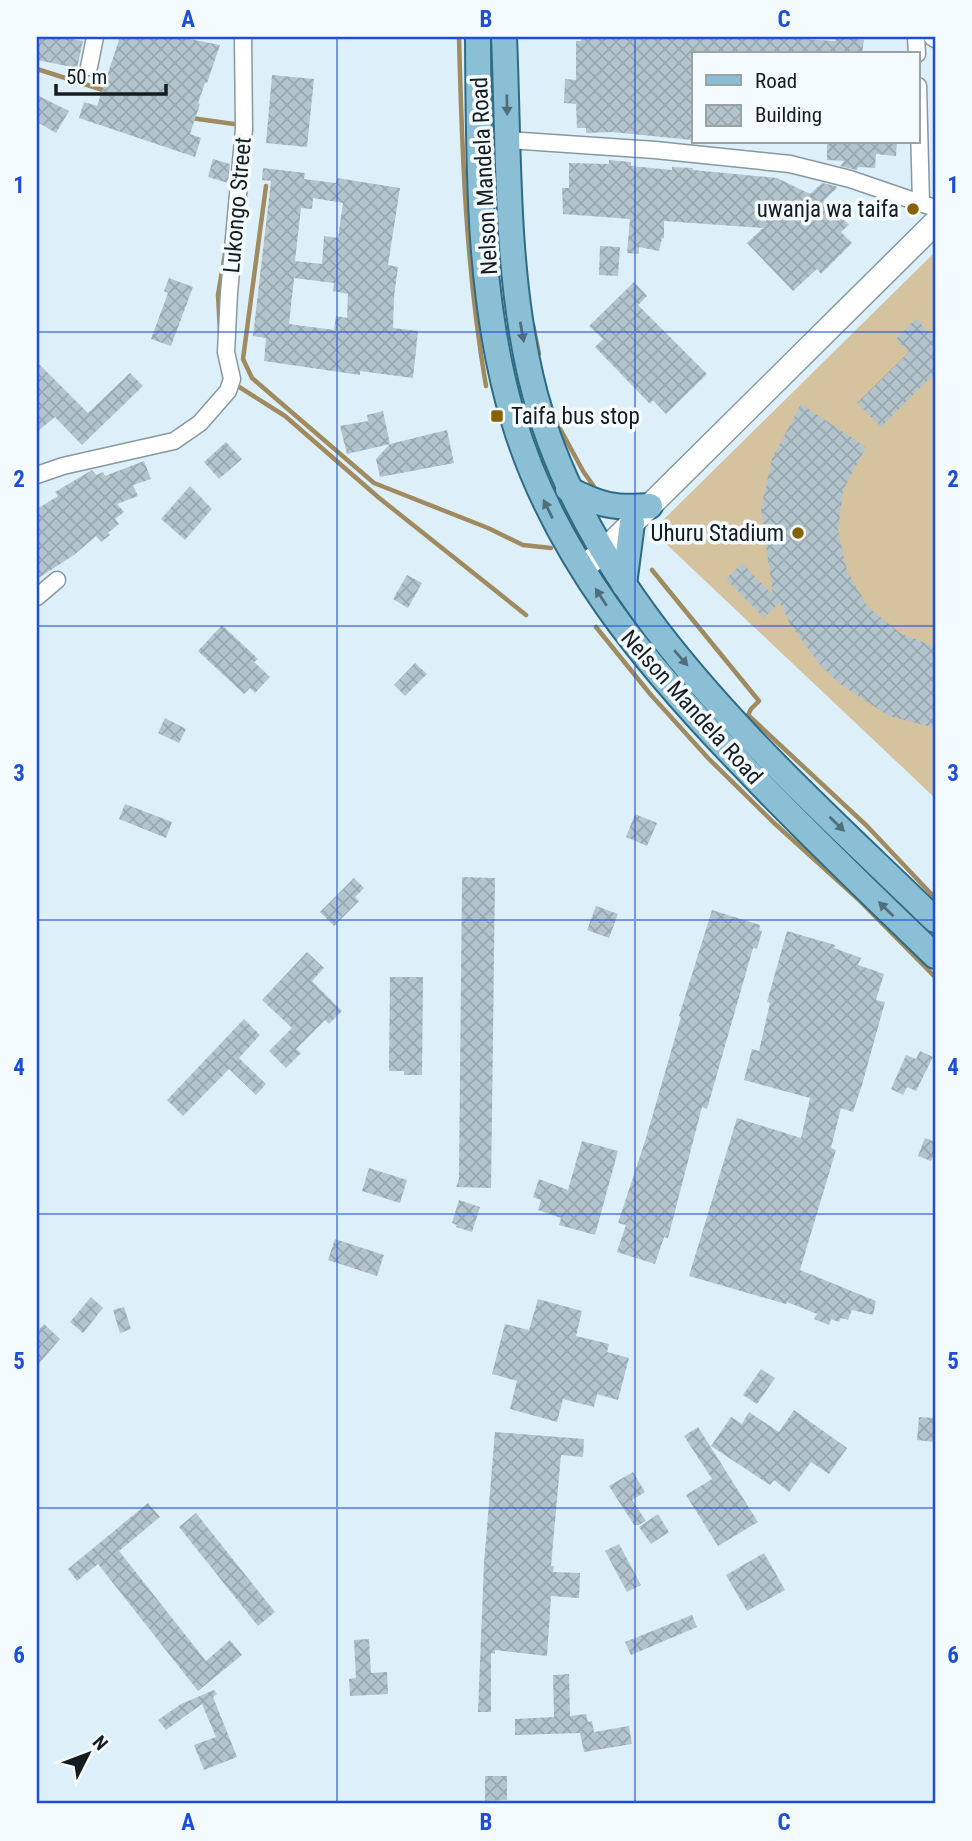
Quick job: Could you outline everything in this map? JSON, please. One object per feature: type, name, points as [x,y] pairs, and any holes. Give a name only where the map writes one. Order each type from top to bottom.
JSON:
[{"type":"main road","name":"Nelson Mandela Road","points":[[478,37],[479,154],[484,243],[494,332],[512,416],[531,474],[551,516],[618,624],[669,687],[801,827],[935,956]]},
{"type":"main road","name":"Nelson Mandela Road","points":[[505,37],[518,308],[531,378],[548,442],[568,489],[624,585],[668,644],[751,739],[935,920]]},
{"type":"main road","points":[[568,489],[612,508],[650,506]]},
{"type":"main road","points":[[624,585],[632,523]]},
{"type":"street","points":[[89,67],[95,37]]},
{"type":"street","name":"Lukongo Street","points":[[37,475],[63,466],[174,441],[187,434],[213,410],[228,391],[232,379],[226,352],[244,129],[243,37]]},
{"type":"street","points":[[508,140],[655,150],[790,164],[850,179],[928,205],[920,110]]},
{"type":"street","points":[[582,568],[603,552],[935,223]]},
{"type":"street","points":[[37,597],[57,580]]},
{"type":"shaded area","name":"Uhuru Stadium","points":[[935,252],[935,798],[663,541],[658,525]]},
{"type":"building","points":[[40,37],[83,41],[77,68],[37,60]]},
{"type":"building","points":[[120,37],[179,37],[220,45],[198,103],[200,104],[190,134],[201,138],[195,157],[79,118],[84,102],[97,106]]},
{"type":"building","points":[[581,37],[770,37],[835,41],[837,37],[864,40],[862,52],[692,52],[692,140],[612,132],[586,133],[586,128],[577,128],[576,104],[564,103],[565,79],[576,80],[576,41],[581,41]]},
{"type":"building","points":[[272,75],[314,79],[307,147],[266,143]]},
{"type":"building","points":[[37,95],[69,111],[56,133],[37,122]]},
{"type":"building","points":[[827,144],[897,144],[896,156],[876,154],[875,168],[858,167],[857,170],[840,166],[844,161],[827,160]]},
{"type":"building","points":[[213,159],[230,164],[228,183],[208,177]]},
{"type":"building","points":[[609,160],[631,162],[631,166],[672,170],[672,167],[693,168],[777,178],[810,194],[822,183],[836,186],[824,200],[849,225],[841,232],[852,243],[821,274],[817,269],[793,291],[747,243],[763,228],[664,221],[664,238],[659,251],[639,247],[639,254],[627,253],[630,219],[563,214],[562,188],[569,188],[569,163],[609,164]]},
{"type":"building","points":[[263,168],[305,173],[304,179],[336,183],[337,178],[400,188],[388,265],[398,267],[393,328],[418,331],[413,378],[360,371],[360,375],[264,361],[266,338],[253,336],[271,181],[262,180]],"holes":[[[313,198],[343,203],[338,238],[324,236],[322,264],[295,261],[301,208],[312,209]],[[294,278],[334,283],[333,291],[348,294],[347,318],[336,316],[334,330],[289,324]]]},
{"type":"building","points":[[600,246],[620,247],[618,276],[599,275]]},
{"type":"building","points":[[169,278],[193,287],[171,346],[151,339],[168,293],[164,291]]},
{"type":"building","points":[[634,282],[647,296],[638,305],[707,374],[666,414],[653,400],[650,404],[595,347],[603,339],[589,326]]},
{"type":"building","points":[[916,319],[935,338],[935,373],[881,427],[857,403],[909,352],[896,339]]},
{"type":"building","points":[[37,362],[88,413],[130,373],[143,386],[82,445],[55,417],[37,432]]},
{"type":"building","points":[[801,404],[866,447],[843,490],[838,531],[847,571],[868,607],[900,633],[935,647],[935,728],[889,716],[840,684],[821,666],[790,624],[780,602],[764,618],[726,579],[742,563],[773,595],[761,509],[772,459]]},
{"type":"building","points":[[383,411],[390,444],[347,454],[340,426],[368,421],[367,415]]},
{"type":"building","points":[[447,430],[454,463],[380,477],[376,459],[390,444]]},
{"type":"building","points":[[226,442],[242,459],[219,479],[204,462]]},
{"type":"building","points":[[144,461],[151,479],[133,485],[138,496],[117,504],[124,512],[115,519],[119,524],[108,533],[110,535],[101,542],[96,536],[74,555],[37,579],[37,509],[58,496],[55,492],[92,470],[96,475],[103,472],[105,476]]},
{"type":"building","points":[[190,486],[212,509],[185,540],[161,519]]},
{"type":"building","points":[[407,575],[422,583],[408,608],[393,599]]},
{"type":"building","points":[[222,625],[258,659],[254,662],[270,677],[255,693],[250,688],[244,694],[198,651]]},
{"type":"building","points":[[415,663],[427,674],[405,696],[394,685]]},
{"type":"building","points":[[165,718],[186,729],[179,743],[158,733]]},
{"type":"building","points":[[125,804],[172,822],[166,838],[119,819]]},
{"type":"building","points":[[635,814],[657,823],[647,846],[626,837]]},
{"type":"building","points":[[462,877],[495,878],[491,1188],[456,1187],[459,1179]]},
{"type":"building","points":[[354,878],[364,888],[355,897],[359,901],[334,926],[320,912]]},
{"type":"building","points":[[596,906],[618,914],[609,938],[587,930]]},
{"type":"building","points":[[712,910],[760,925],[759,930],[762,931],[757,949],[753,948],[707,1109],[702,1107],[668,1238],[664,1237],[655,1264],[617,1252],[626,1225],[618,1223],[646,1138],[681,1017],[679,1016]]},
{"type":"building","points":[[787,931],[835,945],[834,948],[861,958],[858,965],[884,974],[876,1000],[885,1002],[862,1085],[853,1112],[841,1108],[831,1148],[836,1150],[800,1270],[876,1301],[873,1315],[852,1310],[848,1320],[841,1318],[839,1322],[831,1319],[829,1325],[814,1319],[817,1314],[787,1302],[786,1304],[689,1276],[737,1118],[801,1138],[810,1098],[744,1080],[752,1049],[759,1051],[770,1003],[767,1002]]},
{"type":"building","points":[[307,952],[324,968],[312,981],[342,1011],[329,1024],[325,1020],[296,1049],[301,1053],[286,1068],[269,1051],[292,1028],[262,1000]]},
{"type":"building","points":[[390,977],[423,977],[422,1075],[404,1075],[404,1071],[389,1071]]},
{"type":"building","points":[[244,1019],[260,1035],[239,1058],[266,1084],[256,1095],[229,1069],[183,1116],[167,1100]]},
{"type":"building","points":[[920,1051],[933,1057],[916,1091],[907,1087],[903,1095],[891,1089],[906,1055],[916,1059]]},
{"type":"building","points":[[925,1138],[935,1142],[931,1161],[918,1156]]},
{"type":"building","points":[[582,1141],[618,1151],[595,1235],[559,1225],[561,1218],[538,1210],[541,1200],[533,1197],[539,1179],[568,1190]]},
{"type":"building","points":[[369,1168],[407,1180],[400,1203],[362,1191]]},
{"type":"building","points":[[459,1200],[480,1207],[472,1232],[452,1223]]},
{"type":"building","points":[[335,1239],[384,1255],[377,1276],[328,1260]]},
{"type":"building","points":[[91,1297],[103,1308],[83,1333],[70,1322]]},
{"type":"building","points":[[538,1299],[582,1311],[576,1336],[609,1344],[607,1352],[629,1358],[618,1400],[597,1394],[594,1407],[563,1399],[557,1422],[510,1409],[517,1381],[492,1374],[505,1324],[529,1330]]},
{"type":"building","points":[[124,1307],[131,1329],[120,1333],[113,1310]]},
{"type":"building","points":[[44,1324],[60,1339],[37,1366],[37,1332]]},
{"type":"building","points":[[761,1369],[775,1378],[757,1404],[743,1395]]},
{"type":"building","points":[[794,1410],[847,1448],[829,1474],[811,1462],[789,1492],[774,1480],[770,1485],[711,1446],[731,1417],[742,1424],[749,1412],[779,1432]]},
{"type":"building","points":[[919,1417],[935,1418],[935,1442],[917,1440]]},
{"type":"building","points":[[698,1427],[758,1522],[718,1546],[686,1495],[712,1479],[684,1436]]},
{"type":"building","points":[[495,1432],[584,1439],[583,1457],[561,1455],[551,1566],[554,1566],[553,1572],[580,1573],[579,1598],[551,1596],[547,1656],[495,1650],[495,1654],[491,1653],[491,1712],[478,1712],[484,1563]]},
{"type":"building","points":[[633,1472],[645,1492],[632,1500],[646,1521],[639,1525],[634,1525],[609,1486]]},
{"type":"building","points":[[148,1503],[160,1517],[119,1551],[206,1661],[230,1640],[242,1655],[198,1691],[98,1564],[77,1581],[68,1569]]},
{"type":"building","points":[[196,1513],[275,1612],[258,1626],[179,1527]]},
{"type":"building","points":[[658,1514],[669,1532],[651,1544],[639,1527]]},
{"type":"building","points":[[619,1544],[641,1585],[627,1592],[605,1551]]},
{"type":"building","points":[[764,1553],[785,1590],[747,1611],[726,1575]]},
{"type":"building","points":[[692,1615],[697,1627],[631,1655],[625,1642]]},
{"type":"building","points":[[369,1639],[371,1673],[387,1672],[388,1694],[350,1696],[349,1679],[356,1678],[354,1640]]},
{"type":"building","points":[[569,1674],[570,1716],[586,1714],[588,1722],[592,1721],[594,1732],[629,1726],[632,1744],[584,1752],[580,1733],[515,1735],[515,1719],[554,1717],[553,1675]]},
{"type":"building","points":[[214,1690],[217,1694],[213,1697],[237,1757],[204,1770],[194,1745],[216,1737],[202,1704],[166,1730],[158,1720],[181,1704]]},
{"type":"building","points":[[485,1776],[507,1776],[507,1800],[485,1801]]},
{"type":"waterway","points":[[459,37],[469,255],[486,386]]},
{"type":"waterway","points":[[37,69],[106,91]]},
{"type":"waterway","points":[[191,118],[241,125]]},
{"type":"waterway","points":[[266,186],[243,359],[252,378],[374,483],[488,528],[523,545],[551,548]]},
{"type":"waterway","points":[[220,330],[218,295],[226,248]]},
{"type":"waterway","points":[[533,325],[539,354]]},
{"type":"waterway","points":[[233,383],[285,416],[378,497],[526,615]]},
{"type":"waterway","points":[[557,423],[597,491]]},
{"type":"waterway","points":[[652,570],[759,701],[748,715],[867,826],[935,898]]},
{"type":"waterway","points":[[596,627],[651,695],[708,758],[773,822],[858,899],[935,977]]},
{"type":"place","name":"uwanja wa taifa","points":[[913,209]]},
{"type":"place","name":"Taifa bus stop","points":[[497,416]]},
{"type":"place","name":"Uhuru Stadium","points":[[798,533]]}]
